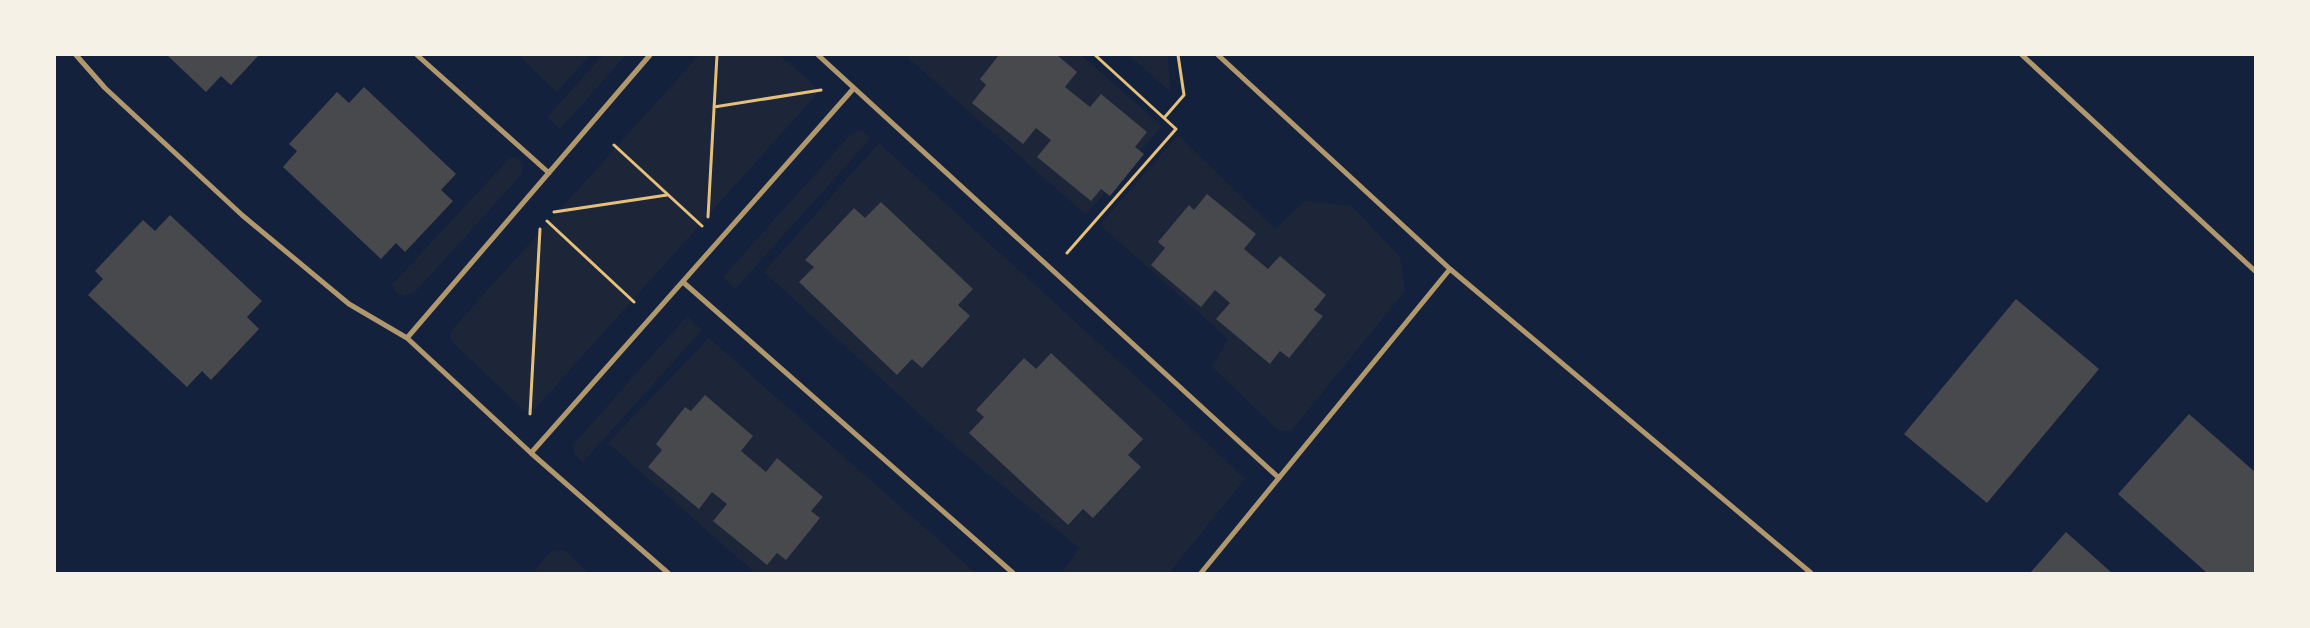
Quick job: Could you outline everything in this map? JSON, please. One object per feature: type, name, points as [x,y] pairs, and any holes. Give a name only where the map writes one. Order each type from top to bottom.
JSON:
[{"type":"street","points":[[76,55],[105,88],[242,215],[348,304],[407,338],[531,453],[668,573]]},
{"type":"street","points":[[417,55],[548,173]]},
{"type":"street","points":[[407,338],[650,55]]},
{"type":"street","points":[[818,55],[1279,478]]},
{"type":"street","points":[[1218,55],[1450,269],[1811,573]]},
{"type":"street","points":[[2022,55],[2255,271]]},
{"type":"street","points":[[531,453],[854,88]]},
{"type":"street","points":[[1202,573],[1450,269]]},
{"type":"street","points":[[683,282],[1013,573]]},
{"type":"path","points":[[708,221],[717,55]]},
{"type":"path","points":[[1052,270],[1176,129],[1095,55]]},
{"type":"path","points":[[1164,118],[1184,96],[1178,55]]},
{"type":"path","points":[[714,107],[822,90]]},
{"type":"path","points":[[614,146],[703,227]]},
{"type":"path","points":[[554,212],[668,195]]},
{"type":"path","points":[[547,221],[635,302]]},
{"type":"path","points":[[530,414],[540,229]]},
{"type":"shaded area","points":[[518,55],[590,55],[557,92]]},
{"type":"shaded area","points":[[603,55],[626,55],[560,129],[547,117]]},
{"type":"shaded area","points":[[699,55],[779,55],[812,83],[816,88],[816,95],[535,409],[525,411],[451,341],[451,331]]},
{"type":"shaded area","points":[[905,55],[1081,55],[1162,126],[1086,215]]},
{"type":"shaded area","points":[[1129,55],[1168,55],[1170,92]]},
{"type":"shaded area","points":[[862,130],[871,138],[735,289],[723,277],[851,134]]},
{"type":"shaded area","points":[[1178,135],[1275,229],[1305,201],[1352,206],[1400,257],[1405,291],[1291,431],[1278,430],[1212,367],[1228,339],[1100,225]]},
{"type":"shaded area","points":[[879,143],[1170,408],[1245,479],[1169,573],[1062,573],[1079,548],[959,450],[764,272]]},
{"type":"shaded area","points":[[513,157],[519,160],[523,166],[521,175],[415,292],[404,296],[397,293],[392,285],[507,161]]},
{"type":"shaded area","points":[[687,316],[702,330],[583,462],[575,455],[573,445]]},
{"type":"shaded area","points":[[709,338],[976,573],[755,573],[608,443]]},
{"type":"shaded area","points":[[564,550],[589,573],[533,573],[550,552]]},
{"type":"building","points":[[167,55],[259,55],[231,85],[221,76],[206,92]]},
{"type":"building","points":[[999,55],[1057,55],[1077,72],[1065,87],[1090,107],[1101,94],[1147,132],[1135,147],[1144,154],[1110,196],[1101,189],[1091,201],[1037,157],[1051,140],[1036,128],[1023,144],[972,103],[986,85],[980,79]]},
{"type":"building","points":[[364,87],[456,174],[441,190],[453,201],[405,252],[396,243],[381,259],[283,167],[297,151],[289,144],[337,92],[349,103]]},
{"type":"building","points":[[1207,194],[1256,234],[1244,249],[1268,269],[1280,256],[1326,295],[1314,310],[1323,316],[1289,358],[1280,351],[1270,364],[1216,319],[1230,303],[1215,290],[1201,307],[1151,265],[1165,248],[1158,242],[1189,205],[1194,210]]},
{"type":"building","points":[[881,202],[973,289],[958,305],[970,316],[922,368],[912,359],[897,375],[799,282],[814,267],[805,260],[854,208],[865,218]]},
{"type":"building","points":[[170,215],[262,301],[247,317],[259,329],[211,380],[202,371],[187,387],[88,295],[103,279],[95,271],[143,220],[155,231]]},
{"type":"building","points":[[2016,299],[2099,369],[1987,503],[1904,434]]},
{"type":"building","points":[[1051,353],[1143,439],[1128,455],[1141,467],[1093,518],[1083,509],[1068,525],[969,433],[984,417],[976,410],[1024,358],[1036,369]]},
{"type":"building","points":[[705,395],[753,436],[741,451],[766,472],[777,458],[823,497],[811,511],[820,518],[786,560],[777,553],[767,565],[713,521],[727,504],[712,492],[699,509],[648,467],[662,450],[656,444],[685,407],[691,411]]},
{"type":"building","points":[[2189,414],[2255,472],[2255,573],[2207,573],[2118,494]]},
{"type":"building","points":[[2066,532],[2112,573],[2030,573]]}]
